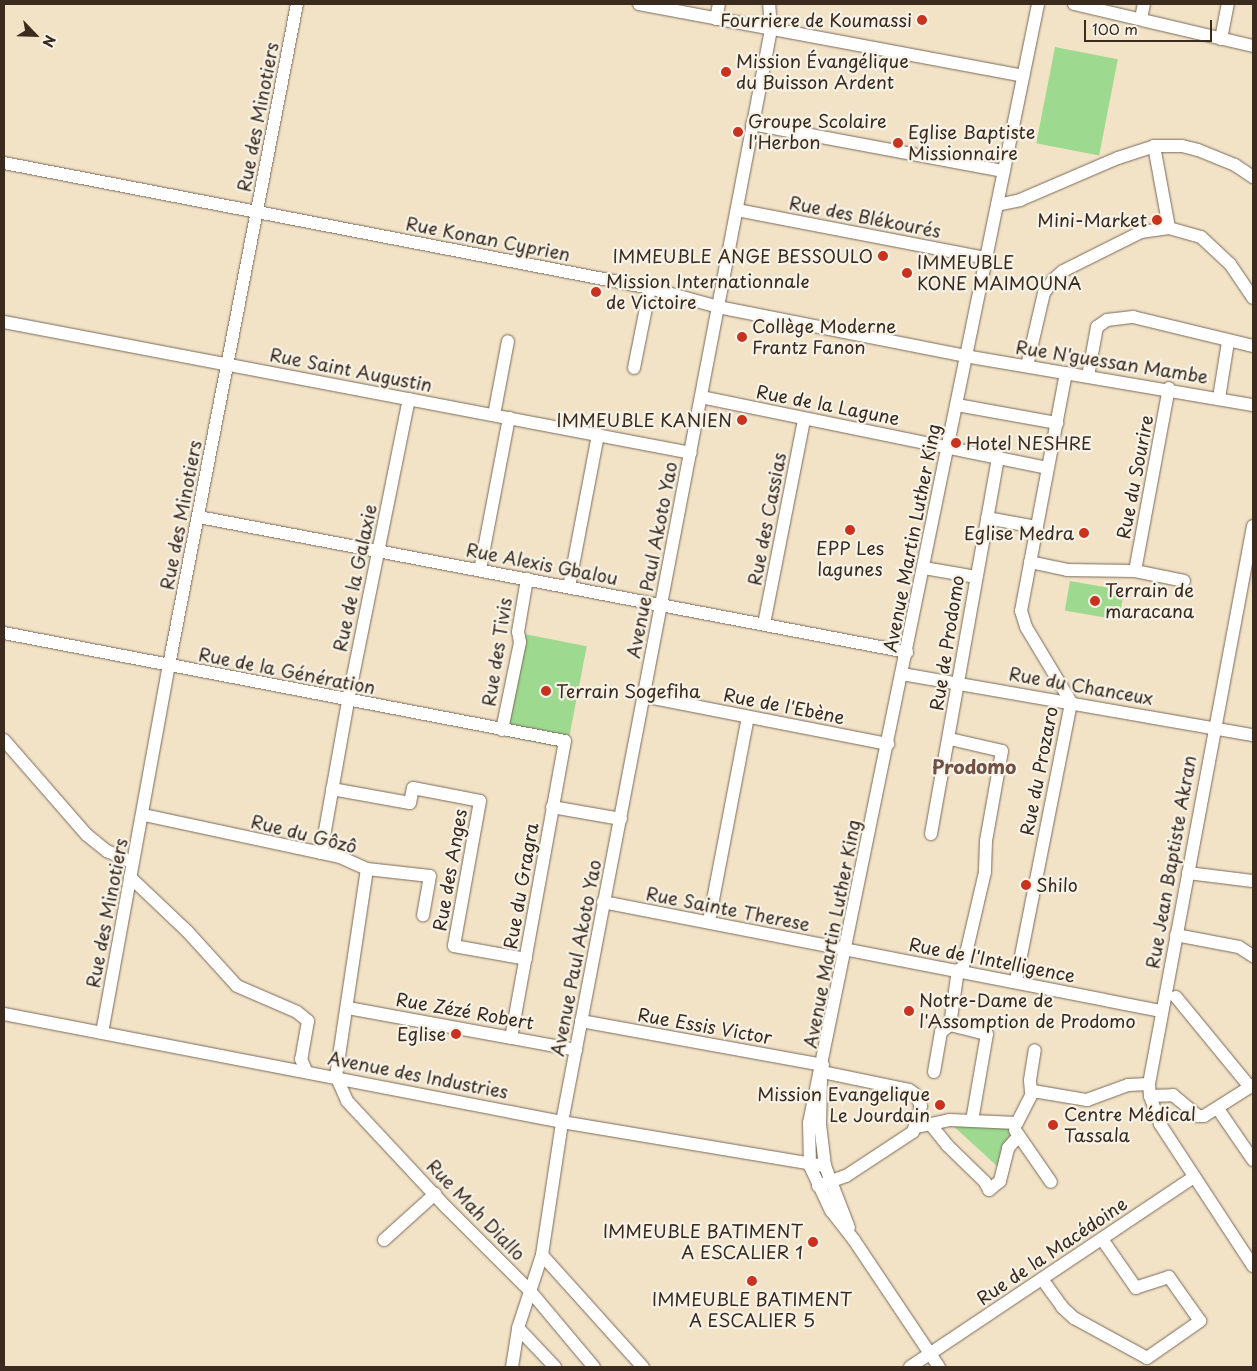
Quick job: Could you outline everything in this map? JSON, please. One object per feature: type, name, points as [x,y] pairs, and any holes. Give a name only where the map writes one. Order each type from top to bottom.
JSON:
[{"type":"street","name":"Rue des Minotiers","points":[[102,1033],[132,862],[144,815],[169,665],[297,4]]},
{"type":"street","points":[[639,4],[685,8],[716,19],[1023,76]]},
{"type":"street","points":[[716,19],[719,4]]},
{"type":"street","name":"Avenue Paul Akoto Yao","points":[[512,1367],[518,1328],[542,1255],[562,1122],[603,902],[621,819],[660,605],[691,453],[771,30],[769,4]]},
{"type":"street","name":"Avenue Martin Luther King","points":[[824,1185],[810,1166],[811,1106],[822,1072],[957,404],[965,356],[1038,4]]},
{"type":"street","points":[[1074,4],[1141,18],[1253,46]]},
{"type":"street","points":[[1141,18],[1144,4]]},
{"type":"street","points":[[1221,39],[1228,4]]},
{"type":"street","points":[[752,124],[1004,172]]},
{"type":"street","points":[[997,205],[1020,200],[1118,158],[1154,146],[1182,146],[1198,150],[1235,165],[1253,177]]},
{"type":"street","points":[[1154,146],[1169,228]]},
{"type":"street","name":"Rue Konan Cyprien","points":[[4,163],[650,288],[718,307],[965,356]]},
{"type":"street","name":"Rue des Blékourés","points":[[736,210],[986,258]]},
{"type":"street","points":[[1027,366],[1044,293],[1053,280],[1063,272],[1140,232],[1169,228],[1201,237],[1215,248],[1253,298]]},
{"type":"street","points":[[634,368],[650,288]]},
{"type":"street","points":[[1088,376],[1097,327],[1107,320],[1133,317],[1228,342],[1253,346]]},
{"type":"street","name":"Rue Saint Augustin","points":[[4,322],[691,453]]},
{"type":"street","points":[[494,415],[508,341]]},
{"type":"street","points":[[1219,398],[1228,342]]},
{"type":"street","name":"Rue N'guessan Mambe","points":[[965,356],[1169,388],[1253,405]]},
{"type":"street","name":"Rue du Prozaro","points":[[1016,981],[1071,702],[1022,620],[1046,468],[1057,424],[1066,373]]},
{"type":"street","name":"Rue du Sourire","points":[[1136,571],[1169,388]]},
{"type":"street","name":"Rue de la Lagune","points":[[701,397],[804,420],[1046,468]]},
{"type":"street","name":"Rue de la Galaxie","points":[[322,853],[348,701],[380,551],[409,399]]},
{"type":"street","points":[[957,404],[1057,424]]},
{"type":"street","points":[[480,570],[509,418]]},
{"type":"street","name":"Rue des Cassias","points":[[764,624],[804,420]]},
{"type":"street","points":[[569,587],[598,435]]},
{"type":"street","name":"Rue de Prodomo","points":[[931,834],[950,739],[976,577],[998,458]]},
{"type":"street","name":"Rue Alexis Gbalou","points":[[199,517],[907,652]]},
{"type":"street","points":[[987,518],[1036,527]]},
{"type":"street","name":"Rue Jean Baptiste Akran","points":[[1253,526],[1161,1011],[1150,1090],[1160,1124],[1253,1266]]},
{"type":"street","points":[[1030,562],[1067,570],[1136,571],[1184,581]]},
{"type":"street","points":[[924,568],[976,577]]},
{"type":"street","name":"Rue des Tivis","points":[[502,730],[520,642],[518,632],[527,579]]},
{"type":"street","name":"Rue de la Génération","points":[[4,633],[348,701],[565,741]]},
{"type":"street","name":"Rue du Chanceux","points":[[902,674],[1214,726],[1253,735]]},
{"type":"street","name":"Rue de l'Ebène","points":[[643,696],[888,744]]},
{"type":"street","points":[[709,921],[748,717]]},
{"type":"street","points":[[934,1072],[941,1032],[950,1025],[960,970],[985,872],[986,841],[1002,751],[950,739]]},
{"type":"street","points":[[4,740],[87,835],[107,852],[132,862]]},
{"type":"street","name":"Rue du Gragra","points":[[511,1038],[565,741]]},
{"type":"street","name":"Rue des Anges","points":[[332,789],[410,803],[413,788],[480,801],[454,946],[526,959]]},
{"type":"street","points":[[552,807],[621,819]]},
{"type":"street","name":"Rue du Gôzô","points":[[144,815],[322,853],[367,869],[348,1008],[335,1066],[336,1076]]},
{"type":"street","points":[[367,869],[430,876],[423,915]]},
{"type":"street","points":[[1188,873],[1253,879]]},
{"type":"street","points":[[130,877],[187,931],[237,986],[298,1012],[308,1021],[302,1052],[306,1071]]},
{"type":"street","name":"Rue Sainte Therese","points":[[603,902],[709,921],[846,950]]},
{"type":"street","points":[[1176,936],[1239,947],[1253,956]]},
{"type":"street","name":"Rue de l'Intelligence","points":[[846,950],[960,970],[1161,1011]]},
{"type":"street","points":[[1031,1092],[1038,1090],[1088,1100],[1128,1085],[1173,1095],[1201,1116],[1218,1109],[1252,1086],[1176,997]]},
{"type":"street","name":"Rue Zézé Robert","points":[[348,1008],[576,1050]]},
{"type":"street","name":"Avenue des Industries","points":[[4,1014],[336,1076],[562,1122],[810,1166],[825,1166]]},
{"type":"street","name":"Rue Essis Victor","points":[[581,1021],[822,1072],[915,1094],[921,1106],[917,1127]]},
{"type":"street","points":[[950,1025],[987,1034],[972,1121]]},
{"type":"street","points":[[824,1185],[913,1132],[917,1127],[949,1120],[1011,1124],[1020,1120],[1031,1092],[1036,1050]]},
{"type":"street","name":"Avenue Martin Luther King","points":[[822,1072],[820,1124],[825,1166],[824,1185],[831,1212],[854,1240],[939,1367]]},
{"type":"street","name":"Rue Mah Diallo","points":[[336,1076],[347,1100],[435,1194],[531,1292],[594,1367]]},
{"type":"street","points":[[1218,1109],[1253,1160]]},
{"type":"street","points":[[931,1124],[947,1145],[985,1182],[989,1190],[1000,1181],[1008,1148],[1018,1137]]},
{"type":"street","points":[[1011,1124],[1018,1137],[1051,1182]]},
{"type":"street","name":"Rue de la Macédoine","points":[[910,1367],[1194,1177]]},
{"type":"street","points":[[384,1240],[435,1194]]},
{"type":"street","points":[[1042,1279],[1062,1307],[1074,1318],[1147,1358],[1200,1321],[1169,1277],[1136,1288],[1102,1239]]},
{"type":"street","points":[[542,1255],[643,1367]]},
{"type":"street","points":[[518,1328],[554,1367]]},
{"type":"green space","points":[[1055,47],[1118,59],[1099,155],[1036,143]]},
{"type":"green space","name":"Terrain de maracana","points":[[1070,581],[1124,591],[1119,620],[1065,611]]},
{"type":"green space","name":"Terrain Sogefiha","points":[[524,634],[587,646],[567,748],[504,736]]},
{"type":"green space","points":[[949,1122],[1014,1126],[997,1166]]},
{"type":"place","name":"Fourriere de Koumassi","points":[[922,20]]},
{"type":"place","name":"Mission Évangélique du Buisson Ardent","points":[[726,72]]},
{"type":"place","name":"Groupe Scolaire l'Herbon","points":[[738,132]]},
{"type":"place","name":"Eglise Baptiste Missionnaire","points":[[898,143]]},
{"type":"place","name":"Mini-Market","points":[[1157,220]]},
{"type":"place","name":"IMMEUBLE ANGE BESSOULO","points":[[883,256]]},
{"type":"place","name":"IMMEUBLE KONE MAIMOUNA","points":[[907,273]]},
{"type":"place","name":"Mission Internationnale de Victoire","points":[[596,292]]},
{"type":"place","name":"Collège Moderne Frantz Fanon","points":[[742,337]]},
{"type":"place","name":"IMMEUBLE KANIEN","points":[[742,420]]},
{"type":"place","name":"Hotel NESHRE","points":[[956,443]]},
{"type":"place","name":"EPP Les lagunes","points":[[850,530]]},
{"type":"place","name":"Eglise Medra","points":[[1084,533]]},
{"type":"place","name":"Terrain de maracana","points":[[1095,601]]},
{"type":"place","name":"Terrain Sogefiha","points":[[546,691]]},
{"type":"place","name":"Shilo","points":[[1026,885]]},
{"type":"place","name":"Notre-Dame de l'Assomption de Prodomo","points":[[909,1011]]},
{"type":"place","name":"Eglise","points":[[456,1034]]},
{"type":"place","name":"Mission Evangelique Le Jourdain","points":[[940,1105]]},
{"type":"place","name":"Centre Médical Tassala","points":[[1053,1125]]},
{"type":"place","name":"IMMEUBLE BATIMENT A ESCALIER 1","points":[[813,1242]]},
{"type":"place","name":"IMMEUBLE BATIMENT A ESCALIER 5","points":[[752,1281]]},
{"type":"district","name":"Prodomo","points":[[974,767]]}]
